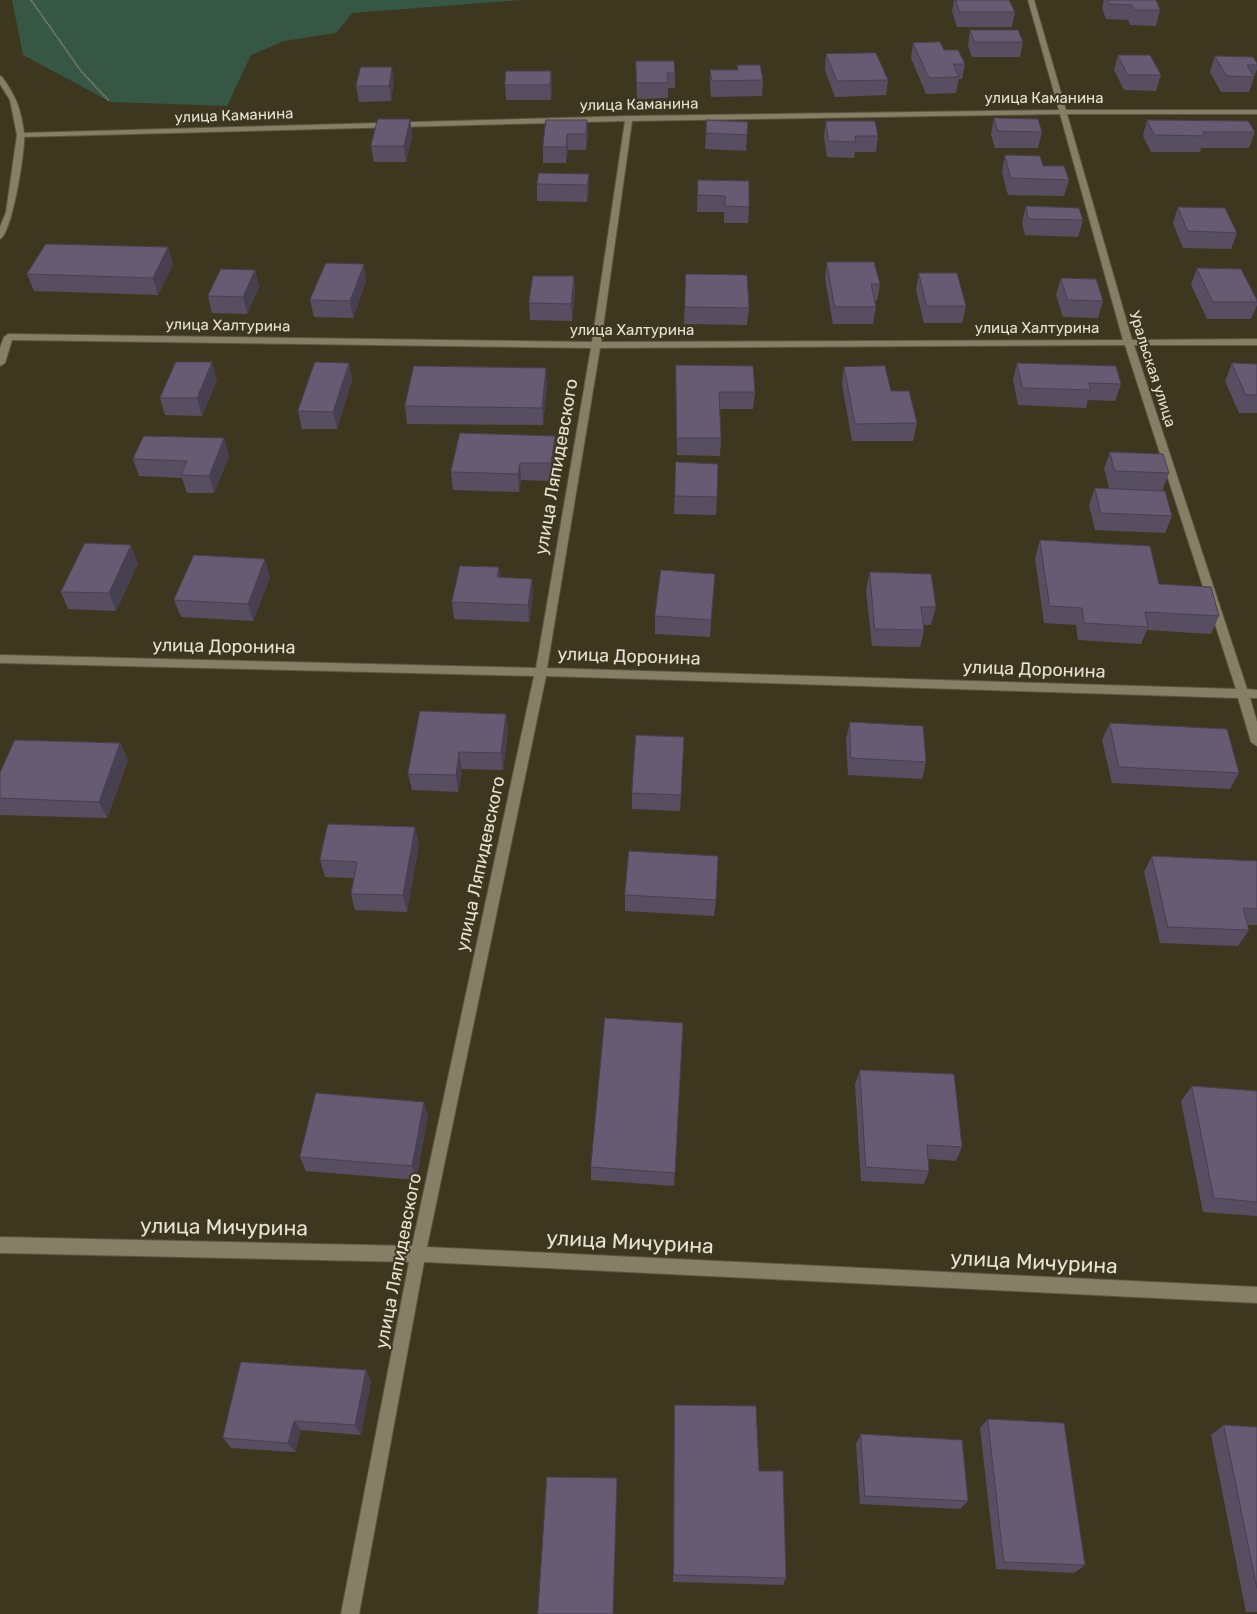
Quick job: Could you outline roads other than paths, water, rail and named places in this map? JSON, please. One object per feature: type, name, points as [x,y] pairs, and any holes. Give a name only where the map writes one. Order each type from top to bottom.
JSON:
[{"type":"street","name":"Уральская улица","points":[[1031,0],[1128,342],[1244,694],[1257,742]]},
{"type":"street","points":[[0,78],[14,100],[22,135],[10,212],[0,237]]},
{"type":"street","name":"улица Каманина","points":[[22,135],[629,118],[1063,112],[1257,112]]},
{"type":"street","name":"улица Ляпидевского","points":[[350,1614],[418,1254],[541,672],[596,345],[629,118]]},
{"type":"street","name":"улица Халтурина","points":[[0,363],[8,337],[596,345],[1257,342]]},
{"type":"street","name":"улица Доронина","points":[[0,659],[541,672],[1257,694]]},
{"type":"street","name":"улица Мичурина","points":[[0,1245],[418,1254],[1257,1296]]}]
